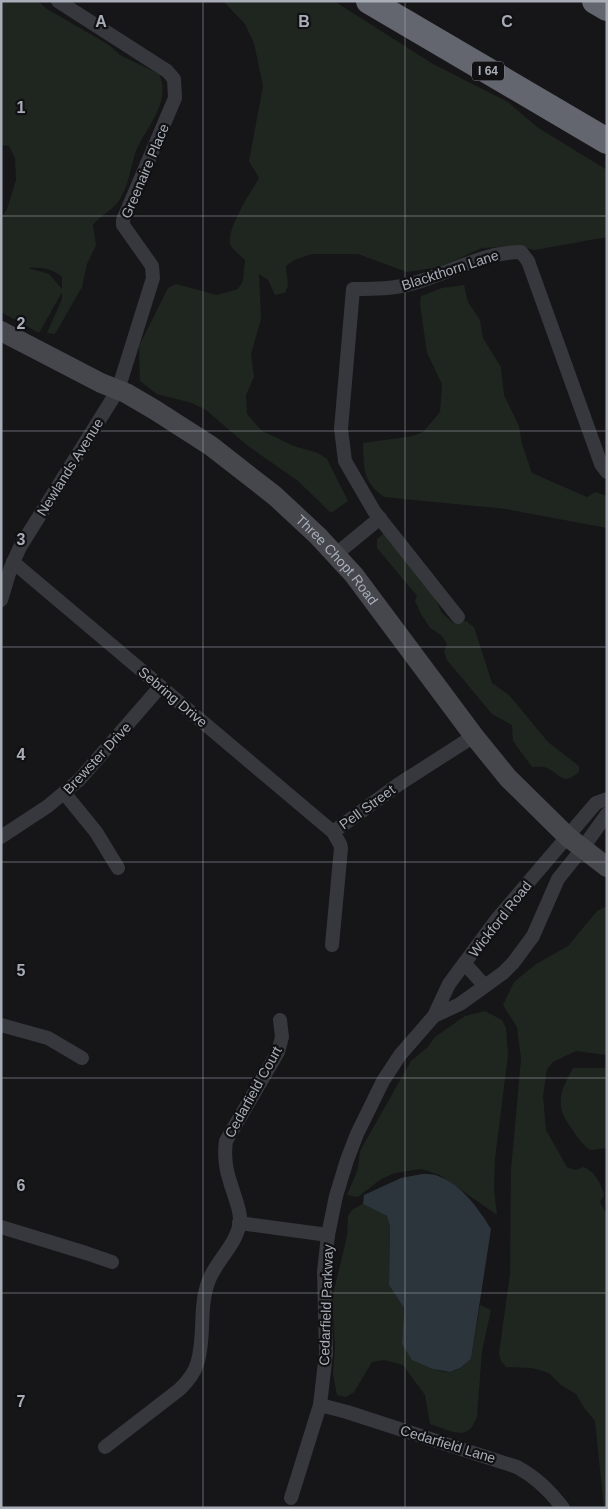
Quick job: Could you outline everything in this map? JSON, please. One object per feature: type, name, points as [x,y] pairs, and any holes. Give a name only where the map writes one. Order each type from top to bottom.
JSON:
[{"type":"highway","name":"I 64","points":[[369,1],[607,141]]},
{"type":"highway","points":[[595,1],[607,8]]},
{"type":"main road","name":"Three Chopt Road","points":[[1,331],[100,384],[118,390],[170,418],[238,466],[288,507],[354,575],[474,736],[508,778],[575,843],[607,867]]},
{"type":"street","name":"Greenaire Place","points":[[58,1],[167,71],[174,79],[176,88],[172,107],[123,220],[123,225],[152,266],[153,278],[118,390]]},
{"type":"street","name":"Blackthorn Lane","points":[[458,617],[380,518],[345,462],[341,429],[353,289],[386,289],[414,283],[504,252],[520,252],[528,261],[601,464],[607,472]]},
{"type":"street","name":"Newlands Avenue","points":[[1,600],[13,562],[20,547],[118,390]]},
{"type":"street","points":[[335,555],[380,518]]},
{"type":"street","name":"Sebring Drive","points":[[13,562],[332,832]]},
{"type":"street","name":"Brewster Drive","points":[[1,836],[65,794],[111,745],[160,687]]},
{"type":"street","name":"Pell Street","points":[[332,945],[341,848],[332,832],[399,784],[474,736]]},
{"type":"street","points":[[65,794],[96,832],[118,868]]},
{"type":"street","points":[[575,843],[596,803],[607,799]]},
{"type":"street","points":[[575,843],[607,814]]},
{"type":"street","name":"Wickford Road","points":[[575,843],[538,926],[524,951],[503,972],[485,986],[465,964],[497,919],[575,843]]},
{"type":"street","name":"Cedarfield Parkway","points":[[292,1498],[320,1405],[326,1352],[324,1279],[328,1235],[334,1201],[346,1160],[383,1081],[392,1067],[434,1016],[443,993],[465,964]]},
{"type":"street","name":"Cedarfield Parkway","points":[[434,1016],[460,1004],[485,986]]},
{"type":"street","name":"Cedarfield Court","points":[[239,1223],[239,1211],[226,1172],[224,1156],[226,1141],[278,1052],[282,1037],[280,1020]]},
{"type":"street","points":[[1,1025],[48,1038],[82,1058]]},
{"type":"street","points":[[105,1448],[180,1389],[189,1379],[197,1365],[200,1353],[204,1292],[210,1278],[235,1238],[239,1223],[328,1235]]},
{"type":"street","points":[[1,1227],[112,1262]]},
{"type":"street","name":"Cedarfield Lane","points":[[320,1405],[517,1467],[539,1481],[563,1508]]},
{"type":"shaded area","points":[[1,1],[38,1],[47,9],[109,45],[120,55],[159,74],[162,94],[156,114],[136,151],[122,196],[93,225],[96,245],[87,264],[82,287],[55,334],[47,333],[62,299],[62,292],[39,333],[1,312],[1,261],[3,261],[1,260],[1,218],[7,209],[16,180],[15,158],[9,146],[1,145]],"holes":[[[28,268],[42,268],[58,274],[62,277],[62,289],[49,274]]]},
{"type":"shaded area","points":[[223,1],[334,1],[433,64],[508,102],[537,127],[607,170],[607,237],[535,250],[516,246],[482,248],[440,267],[407,272],[358,254],[312,254],[294,260],[286,266],[288,286],[285,293],[275,295],[268,280],[259,274],[261,319],[251,354],[254,377],[246,395],[247,414],[262,431],[294,446],[318,453],[327,459],[348,501],[331,513],[298,481],[248,446],[206,410],[192,403],[157,394],[140,381],[139,346],[168,288],[176,284],[217,295],[238,289],[243,281],[245,260],[232,248],[230,240],[231,231],[239,212],[259,178],[249,161],[263,86],[254,43],[245,24]]},
{"type":"shaded area","points":[[464,285],[468,302],[480,320],[483,338],[501,367],[504,395],[519,426],[522,444],[532,473],[587,497],[595,492],[607,496],[607,528],[506,509],[384,497],[368,479],[364,467],[363,443],[413,436],[423,432],[440,412],[442,384],[427,353],[420,304],[421,296],[442,288]]},
{"type":"shaded area","points":[[384,533],[434,596],[442,613],[453,623],[466,621],[474,627],[492,683],[509,695],[548,742],[579,766],[579,772],[574,776],[566,779],[547,768],[532,767],[513,741],[512,725],[492,714],[447,660],[444,651],[447,644],[441,635],[430,628],[421,614],[415,601],[417,596],[377,548],[377,539]]},
{"type":"shaded area","points":[[605,907],[607,908],[607,1055],[576,1051],[553,1062],[547,1069],[543,1096],[546,1130],[567,1167],[575,1170],[584,1167],[588,1169],[597,1178],[604,1195],[600,1202],[607,1215],[607,1508],[604,1508],[595,1421],[576,1394],[561,1385],[549,1373],[532,1368],[506,1367],[501,1361],[499,1353],[510,1274],[511,1170],[521,1059],[517,1027],[503,1005],[514,982],[536,964],[568,946],[597,911]]},
{"type":"shaded area","points":[[485,1011],[502,1020],[506,1028],[508,1055],[495,1159],[494,1189],[497,1215],[440,1175],[421,1169],[395,1173],[381,1179],[358,1197],[347,1195],[358,1169],[360,1151],[411,1061],[428,1047],[435,1037],[465,1016]]},
{"type":"shaded area","points":[[573,1068],[607,1068],[607,1148],[590,1150],[578,1138],[563,1113],[561,1105],[562,1092]]},
{"type":"shaded area","points":[[422,1174],[436,1175],[462,1191],[481,1213],[491,1229],[471,1359],[460,1368],[450,1372],[433,1369],[412,1360],[402,1344],[404,1308],[389,1285],[390,1227],[387,1216],[363,1204],[364,1195],[401,1178]]},
{"type":"shaded area","points":[[363,1204],[387,1216],[390,1227],[389,1285],[404,1308],[402,1344],[418,1358],[430,1367],[443,1372],[459,1369],[471,1359],[480,1305],[491,1310],[482,1351],[477,1416],[469,1430],[458,1433],[430,1424],[425,1395],[403,1365],[384,1360],[372,1362],[354,1392],[346,1397],[337,1395],[333,1374],[335,1346],[332,1299],[347,1236],[348,1216],[353,1209]]}]
